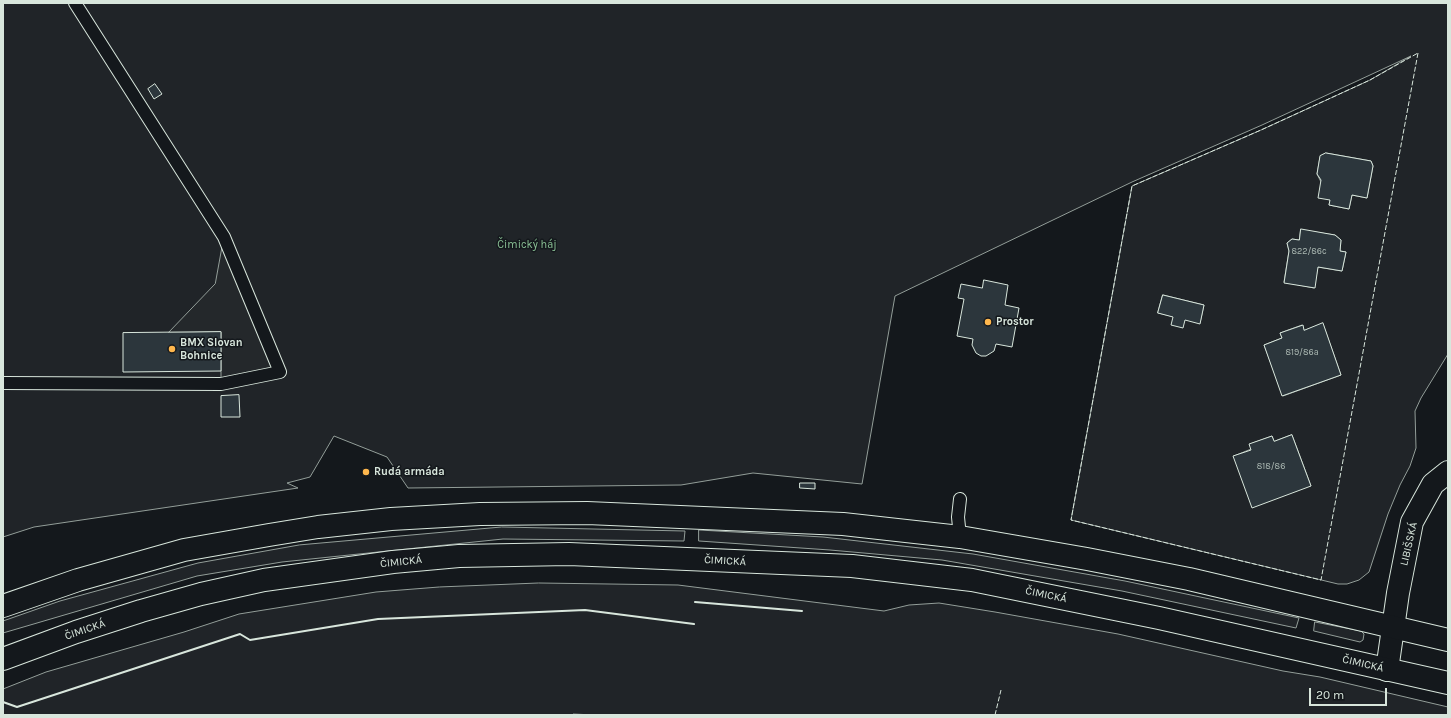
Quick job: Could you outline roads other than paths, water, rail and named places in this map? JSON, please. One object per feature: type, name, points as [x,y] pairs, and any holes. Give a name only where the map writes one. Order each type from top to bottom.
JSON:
[{"type":"main road","name":"LIBIŠSKÁ","points":[[1387,670],[1398,593],[1412,522],[1433,484],[1448,472]]},
{"type":"main road","points":[[3,606],[78,580],[184,550],[318,527],[390,519],[480,514],[587,512],[843,524],[960,537],[1087,559],[1188,579],[1394,626],[1448,640]]},
{"type":"main road","name":"ČIMICKÁ","points":[[3,659],[76,632],[141,611],[201,594],[264,580],[393,562],[459,556],[569,554],[852,566],[972,580],[1159,618],[1448,684]]},
{"type":"lane","points":[[3,383],[221,384],[280,372],[224,237],[76,3]]},
{"type":"lane","points":[[960,499],[958,517],[960,537]]},
{"type":"place","name":"Prostor","points":[[988,322]]},
{"type":"place","name":"BMX Slovan Bohnice","points":[[172,349]]},
{"type":"place","name":"Rudá armáda","points":[[366,472]]},
{"type":"park label","name":"Čimický háj","points":[[527,245]]}]
